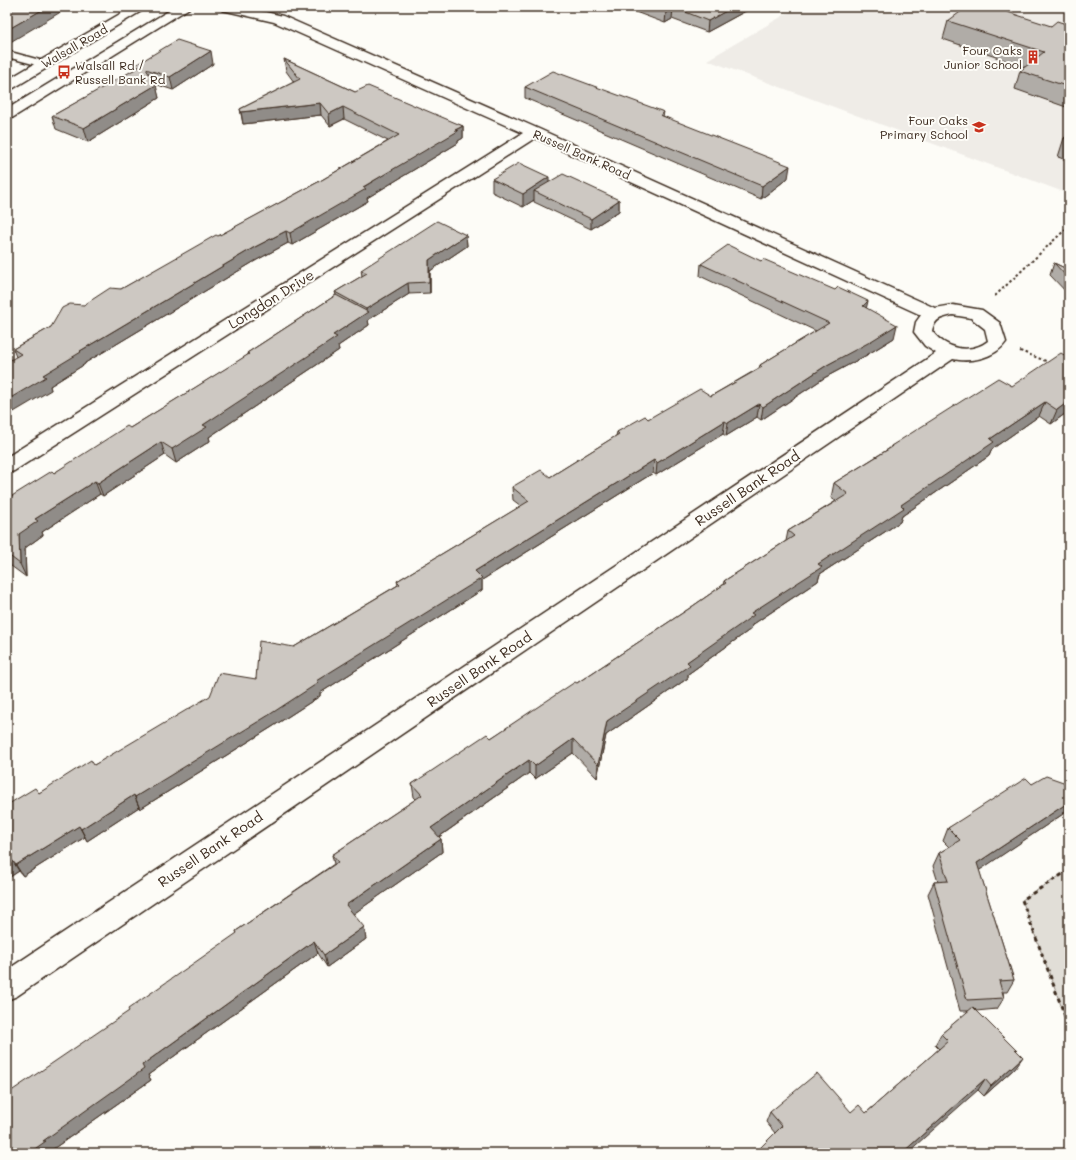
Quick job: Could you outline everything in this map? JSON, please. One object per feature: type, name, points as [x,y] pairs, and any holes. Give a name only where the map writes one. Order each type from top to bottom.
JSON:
[{"type":"street","name":"Walsall Road","points":[[7,86],[141,7]]},
{"type":"street","name":"Walsall Road","points":[[7,115],[184,7]]},
{"type":"street","name":"Russell Bank Road","points":[[227,7],[278,19],[534,132],[933,314]]},
{"type":"street","name":"Longdon Drive","points":[[7,466],[534,132]]},
{"type":"street","points":[[953,310],[976,314],[994,327],[997,342],[990,350],[977,354],[950,352],[931,342],[924,332],[925,322],[933,314],[953,310]]},
{"type":"street","name":"Russell Bank Road","points":[[7,986],[950,352]]},
{"type":"lane","points":[[7,54],[44,64]]},
{"type":"path","points":[[976,314],[1069,226]]},
{"type":"path","points":[[997,342],[1055,364]]},
{"type":"path","points":[[1069,870],[1022,900],[1069,1027]]},
{"type":"shaded area","name":"Four Oaks Primary School","points":[[798,7],[1069,7],[1069,194],[707,60]]},
{"type":"shaded area","points":[[1069,870],[1069,1027],[1022,900]]},
{"type":"building","points":[[7,7],[47,7],[7,30]]},
{"type":"building","points":[[653,7],[673,7],[666,12]]},
{"type":"building","points":[[673,7],[733,7],[708,21]]},
{"type":"building","points":[[967,7],[992,7],[1051,26],[1057,21],[1069,25],[1069,87],[1020,71],[1044,52],[948,21]]},
{"type":"building","points":[[177,40],[211,51],[170,77],[146,69],[156,85],[84,128],[52,116],[139,67],[134,66]]},
{"type":"building","points":[[284,59],[355,92],[368,86],[463,126],[455,130],[458,131],[363,187],[366,189],[290,233],[286,231],[253,248],[80,351],[81,352],[43,375],[46,377],[7,400],[7,362],[21,354],[13,349],[51,327],[62,308],[70,304],[84,305],[110,288],[121,289],[216,235],[218,236],[320,181],[399,135],[343,107],[329,114],[320,103],[241,112],[240,109],[300,79]]},
{"type":"building","points":[[553,71],[664,112],[660,115],[790,166],[762,186],[525,87]]},
{"type":"building","points":[[1069,134],[1069,140],[1064,138]]},
{"type":"building","points":[[519,163],[549,177],[523,194],[492,179]]},
{"type":"building","points":[[563,174],[619,200],[591,219],[534,191]]},
{"type":"building","points":[[437,221],[466,235],[429,260],[429,282],[408,283],[366,309],[335,292],[367,273],[361,270]]},
{"type":"building","points":[[728,245],[761,261],[763,259],[835,290],[838,287],[868,301],[863,306],[897,325],[868,343],[827,365],[763,407],[759,404],[728,423],[725,421],[657,463],[654,460],[475,571],[482,578],[316,681],[318,683],[269,715],[135,797],[134,795],[81,829],[79,826],[16,865],[12,860],[7,863],[7,805],[35,788],[39,793],[91,760],[94,765],[210,696],[219,673],[256,679],[259,641],[294,647],[400,584],[397,581],[529,501],[512,487],[541,470],[550,477],[619,434],[617,432],[645,416],[648,419],[700,389],[711,396],[762,367],[760,365],[829,323],[701,264]]},
{"type":"building","points":[[1054,263],[1069,270],[1069,279]]},
{"type":"building","points":[[336,295],[368,312],[333,335],[337,337],[203,425],[207,427],[172,449],[161,442],[98,483],[95,481],[35,519],[38,521],[19,534],[20,564],[7,554],[7,499],[52,471],[54,473],[127,426],[130,428],[249,354],[247,353]]},
{"type":"building","points":[[1061,353],[1069,358],[1069,401],[1057,410],[1045,402],[990,439],[994,442],[901,505],[904,508],[818,564],[822,567],[751,613],[754,615],[687,662],[690,665],[607,721],[598,765],[573,739],[535,766],[529,760],[431,828],[441,839],[346,905],[364,927],[324,955],[314,941],[142,1065],[144,1069],[43,1141],[46,1141],[29,1153],[7,1153],[7,1094],[129,1011],[128,1009],[237,933],[236,931],[338,862],[332,855],[422,795],[412,784],[487,734],[491,738],[575,682],[577,683],[726,583],[724,581],[794,536],[788,531],[848,494],[834,483],[998,378],[1012,386]]},
{"type":"building","points":[[1046,776],[1069,784],[1069,802],[977,863],[1014,980],[999,981],[1004,998],[967,1000],[934,882],[948,881],[939,853],[960,840],[948,828],[1026,778],[1032,784]]},
{"type":"building","points":[[973,1007],[1023,1057],[991,1086],[985,1079],[902,1153],[755,1153],[782,1126],[770,1112],[817,1073],[851,1112],[859,1105],[866,1113],[948,1041],[941,1034]]},
{"type":"place","name":"Four Oaks Junior School","points":[[1033,57]]},
{"type":"place","name":"Walsall Rd / Russell Bank Rd","points":[[64,72]]},
{"type":"place","name":"Four Oaks Primary School","points":[[979,127]]}]
